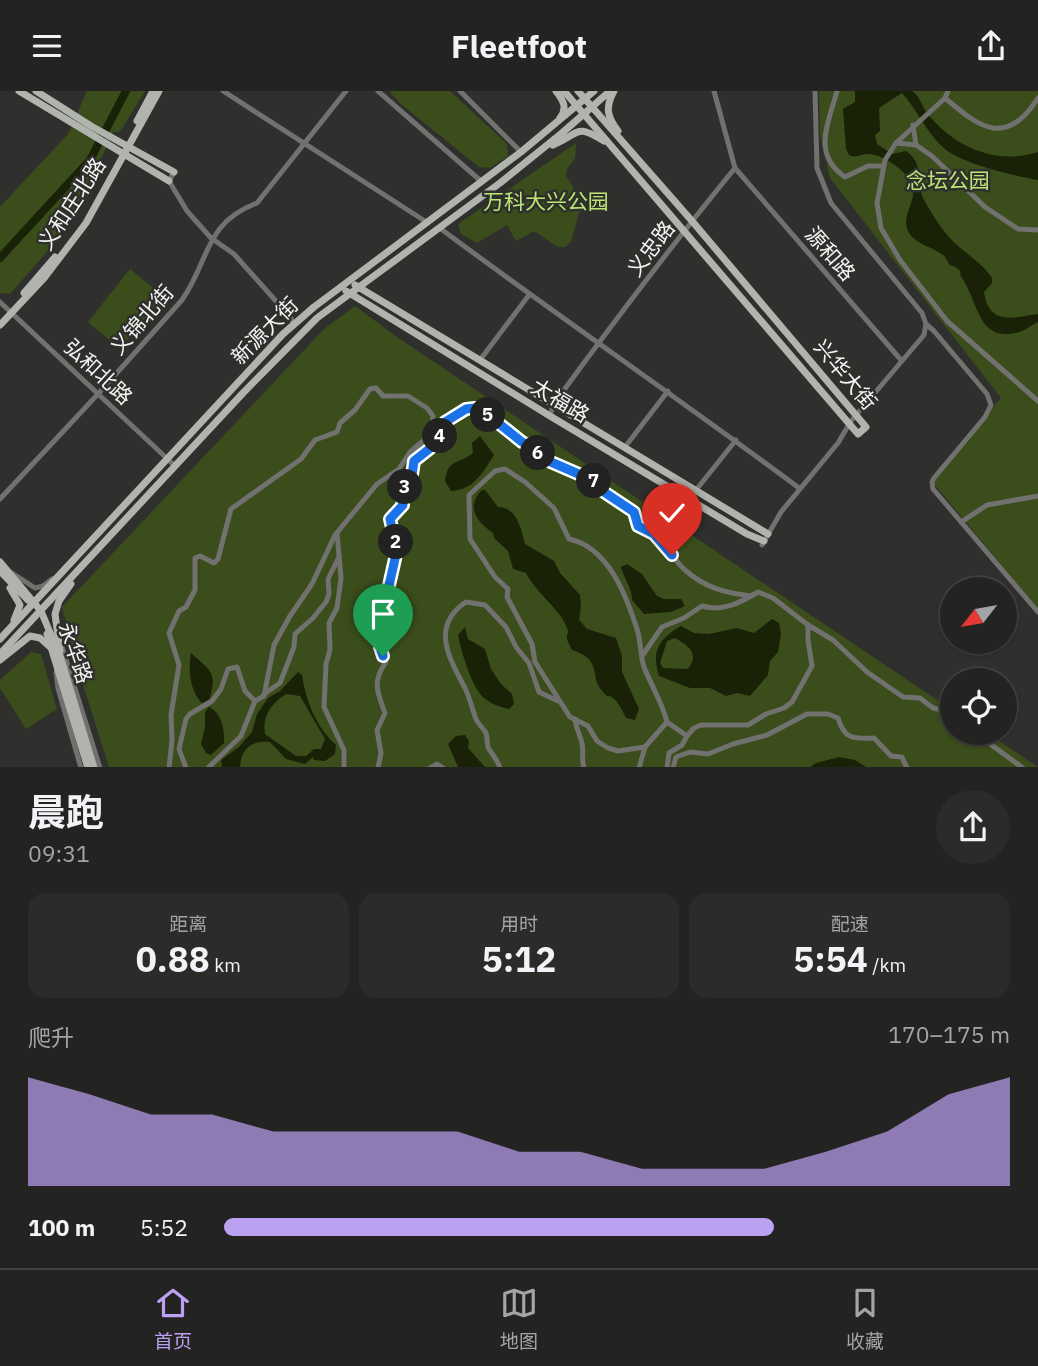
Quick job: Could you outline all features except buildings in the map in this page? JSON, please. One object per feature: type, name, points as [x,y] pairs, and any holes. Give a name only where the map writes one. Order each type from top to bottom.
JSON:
[{"type":"main road","points":[[19,91],[108,140],[127,145],[174,172]]},
{"type":"main road","points":[[36,91],[89,130]]},
{"type":"main road","name":"义和庄北路","points":[[127,145],[153,91]]},
{"type":"main road","name":"义和庄北路","points":[[0,325],[64,253],[86,223],[122,153],[159,91]]},
{"type":"main road","points":[[547,131],[563,114],[564,102],[556,91]]},
{"type":"main road","name":"兴华大街","points":[[564,91],[858,434],[866,427],[578,91]]},
{"type":"main road","name":"新源大街","points":[[1,638],[293,325],[521,152],[594,91]]},
{"type":"main road","points":[[543,150],[612,91]]},
{"type":"main road","points":[[612,91],[608,103],[609,118],[629,149]]},
{"type":"main road","points":[[543,150],[581,129],[588,130],[611,146]]},
{"type":"main road","points":[[108,140],[122,153],[169,181]]},
{"type":"main road","name":"新源大街","points":[[0,654],[243,393],[317,318],[441,229],[543,150]]},
{"type":"main road","points":[[472,189],[479,199]]},
{"type":"main road","name":"太福路","points":[[349,282],[696,490],[765,540]]},
{"type":"main road","name":"太福路","points":[[339,288],[350,292],[747,534],[765,540]]},
{"type":"main road","name":"义和庄北路","points":[[0,318],[10,311]]},
{"type":"main road","name":"永华路","points":[[0,562],[3,571],[35,604],[40,613],[94,767]]},
{"type":"main road","points":[[57,657],[60,639],[54,620],[56,607],[80,570]]},
{"type":"main road","points":[[1,638],[17,615],[20,605],[3,571]]},
{"type":"main road","points":[[0,660],[30,636],[46,642],[57,657]]},
{"type":"main road","name":"永华路","points":[[57,657],[88,767]]},
{"type":"street","points":[[223,91],[428,223]]},
{"type":"street","name":"义锦北街","points":[[0,499],[98,394],[192,286],[211,239],[238,210],[257,202],[346,91]]},
{"type":"street","points":[[379,91],[482,182]]},
{"type":"street","points":[[460,91],[521,152]]},
{"type":"street","points":[[714,91],[735,169]]},
{"type":"street","points":[[816,91],[817,168],[831,203],[922,313],[926,324],[987,394],[991,405],[985,417],[932,482],[933,489],[1038,612]]},
{"type":"street","points":[[837,91],[824,142],[830,162],[845,177],[868,166],[882,166]]},
{"type":"street","points":[[948,91],[945,98],[894,145],[882,166],[877,203],[881,228],[900,260],[947,321],[1038,401]]},
{"type":"street","points":[[945,98],[968,118],[999,129],[1009,127],[1024,118],[1038,98]]},
{"type":"street","points":[[913,125],[916,145]]},
{"type":"street","points":[[894,145],[916,145],[1002,219],[1018,229],[1038,230]]},
{"type":"street","name":"义忠路","points":[[550,416],[554,405],[598,343],[735,169]]},
{"type":"street","name":"源和路","points":[[735,169],[901,360]]},
{"type":"street","points":[[174,172],[169,181],[187,211],[211,239],[234,254],[292,318],[293,325]]},
{"type":"street","points":[[441,229],[799,488]]},
{"type":"street","points":[[480,361],[529,295]]},
{"type":"street","name":"弘和北路","points":[[0,302],[175,466]]},
{"type":"street","points":[[765,540],[799,488],[838,443],[855,415],[924,335],[926,324]]},
{"type":"street","points":[[169,767],[171,715],[179,665],[169,633],[179,611],[186,607],[195,590],[195,558],[201,556],[214,563],[218,559],[231,509],[301,459],[315,440],[337,432],[340,423],[355,411],[370,389],[376,388],[383,396],[408,395],[427,408],[433,416],[432,428],[399,469],[377,484],[337,533],[312,584],[274,645],[264,694]]},
{"type":"street","points":[[625,447],[668,391]]},
{"type":"street","points":[[378,767],[381,754],[377,730],[385,713],[376,680],[386,661],[380,647],[392,629],[401,605],[400,599],[393,598],[388,590],[397,550],[390,519],[403,505],[401,493],[412,475],[414,461],[433,446],[445,422],[466,409],[482,410],[522,442],[534,448],[544,459],[597,482],[601,490],[634,512],[638,526],[654,534],[686,571],[723,593],[751,596]]},
{"type":"street","points":[[696,490],[736,440]]},
{"type":"street","points":[[645,747],[618,751],[597,741],[588,726],[570,717],[535,662],[533,644],[507,597],[508,589],[495,577],[470,539],[469,495],[495,471],[505,469],[525,482],[554,508],[569,539],[587,545],[606,563],[638,631],[643,663],[667,722],[687,736]]},
{"type":"street","points":[[961,521],[987,505],[1038,496]]},
{"type":"street","points":[[337,533],[341,578],[337,608],[329,623],[330,650],[326,664],[324,707],[344,750],[344,767]]},
{"type":"street","points":[[3,571],[30,586],[39,587],[85,549]]},
{"type":"street","points":[[209,767],[242,736],[255,701],[280,683],[294,647],[295,634],[326,602],[329,594],[328,579],[340,556]]},
{"type":"street","points":[[642,656],[662,627],[684,618],[702,606],[715,610],[758,592],[773,598],[833,640],[867,672],[902,697],[920,698],[933,708],[940,710]]},
{"type":"street","points":[[500,767],[497,758],[487,747],[487,735],[477,722],[446,650],[449,618],[454,610],[466,602],[485,605],[506,627],[516,647],[529,663],[539,692],[558,701]]},
{"type":"street","points":[[667,767],[669,753],[682,744],[694,728],[701,725],[748,725],[792,702],[812,666],[808,625]]},
{"type":"street","points":[[60,639],[100,767]]},
{"type":"street","points":[[57,657],[58,688],[81,767]]},
{"type":"street","points":[[186,767],[179,749],[186,719],[212,701],[221,689],[228,669],[237,667],[245,691],[255,701]]},
{"type":"street","points":[[673,767],[676,757],[682,753],[708,754],[767,735],[807,714],[828,714],[838,718],[846,736],[874,738],[891,756],[902,757],[907,767]]},
{"type":"street","points":[[575,719],[583,745],[584,767]]},
{"type":"street","points":[[639,767],[645,747],[667,722]]},
{"type":"street","points":[[991,745],[1022,767]]},
{"type":"green space","points":[[87,91],[145,91],[120,132],[113,132],[81,204],[51,247],[10,294],[0,293],[0,207],[68,134]]},
{"type":"green space","points":[[389,91],[450,91],[507,144],[508,156],[490,168],[479,167],[402,105]]},
{"type":"green space","name":"念坛公园","points":[[819,91],[1038,91],[1038,609],[1017,584],[1017,577],[1011,577],[930,479],[1001,398],[830,178],[820,135]]},
{"type":"green space","name":"万科大兴公园","points":[[576,143],[575,158],[567,169],[566,176],[582,202],[571,242],[565,247],[558,247],[534,231],[516,241],[507,225],[477,243],[461,234],[458,224]]},
{"type":"green space","points":[[130,269],[163,296],[120,349],[88,322]]},
{"type":"green space","points":[[355,306],[397,337],[940,702],[940,745],[1005,745],[1038,767],[109,767],[62,607],[324,329]]},
{"type":"green space","points":[[31,652],[41,654],[57,709],[26,729],[0,688],[0,680]]},
{"type":"shaded area","points":[[855,91],[912,91],[937,125],[962,144],[991,155],[1022,156],[1038,152],[1038,180],[1003,172],[964,160],[945,149],[902,93],[879,108],[880,131],[875,135],[877,144],[892,154],[906,151],[912,156],[918,167],[921,193],[935,219],[945,233],[992,278],[992,283],[984,292],[991,311],[1012,318],[1038,314],[1038,322],[1019,332],[1005,334],[987,327],[960,271],[949,264],[943,255],[911,235],[906,224],[913,191],[906,175],[879,156],[852,156],[846,149],[843,109],[855,102]]},
{"type":"shaded area","points":[[480,436],[494,455],[472,484],[451,491],[445,481],[446,474],[451,465],[473,453],[472,443]]},
{"type":"shaded area","points":[[482,490],[485,490],[498,507],[514,515],[525,544],[554,561],[560,573],[580,595],[579,620],[587,629],[616,638],[622,656],[622,672],[639,709],[635,720],[626,718],[616,701],[599,687],[589,659],[572,650],[567,639],[568,630],[559,614],[526,573],[513,569],[508,551],[478,519],[474,502]]},
{"type":"shaded area","points":[[627,564],[642,574],[657,596],[664,599],[681,599],[685,606],[671,612],[644,614],[632,600],[621,567]]},
{"type":"shaded area","points":[[772,619],[779,623],[781,634],[778,652],[770,661],[768,675],[750,696],[737,693],[726,696],[710,688],[690,688],[659,676],[656,659],[659,647],[667,636],[681,626],[694,633],[709,634],[737,628],[754,633]],"holes":[[[675,638],[693,654],[688,669],[663,668],[660,663],[667,641]]]},
{"type":"shaded area","points":[[465,627],[468,639],[485,649],[491,669],[512,694],[514,704],[509,709],[487,700],[475,686],[458,635]]},
{"type":"shaded area","points":[[191,653],[208,669],[213,678],[209,700],[202,703],[191,680]]},
{"type":"shaded area","points":[[298,672],[302,675],[313,713],[336,745],[335,754],[325,761],[314,760],[313,757],[305,764],[286,759],[270,742],[263,742],[248,747],[242,755],[240,767],[222,767],[221,760],[239,747],[252,732],[257,714],[268,698],[280,691]],"holes":[[[286,694],[300,696],[325,739],[321,749],[314,749],[306,756],[296,756],[265,734],[264,728],[266,716],[276,702]]]},
{"type":"shaded area","points":[[209,707],[220,718],[224,738],[224,743],[211,755],[206,753],[201,744],[205,712]]},
{"type":"shaded area","points":[[465,735],[469,741],[468,748],[485,767],[458,767],[448,744],[456,736]]},
{"type":"shaded area","points":[[839,757],[855,760],[866,767],[810,767],[816,763]]},
{"type":"waterway","points":[[0,258],[90,160],[126,91]]},
{"type":"route","points":[[383,656],[380,647],[392,629],[401,605],[400,599],[393,598],[388,590],[397,550],[390,530],[390,519],[403,505],[401,493],[412,475],[414,461],[433,446],[445,422],[466,409],[482,410],[522,442],[534,448],[544,459],[597,482],[601,490],[634,512],[638,526],[654,534],[672,555]]}]
